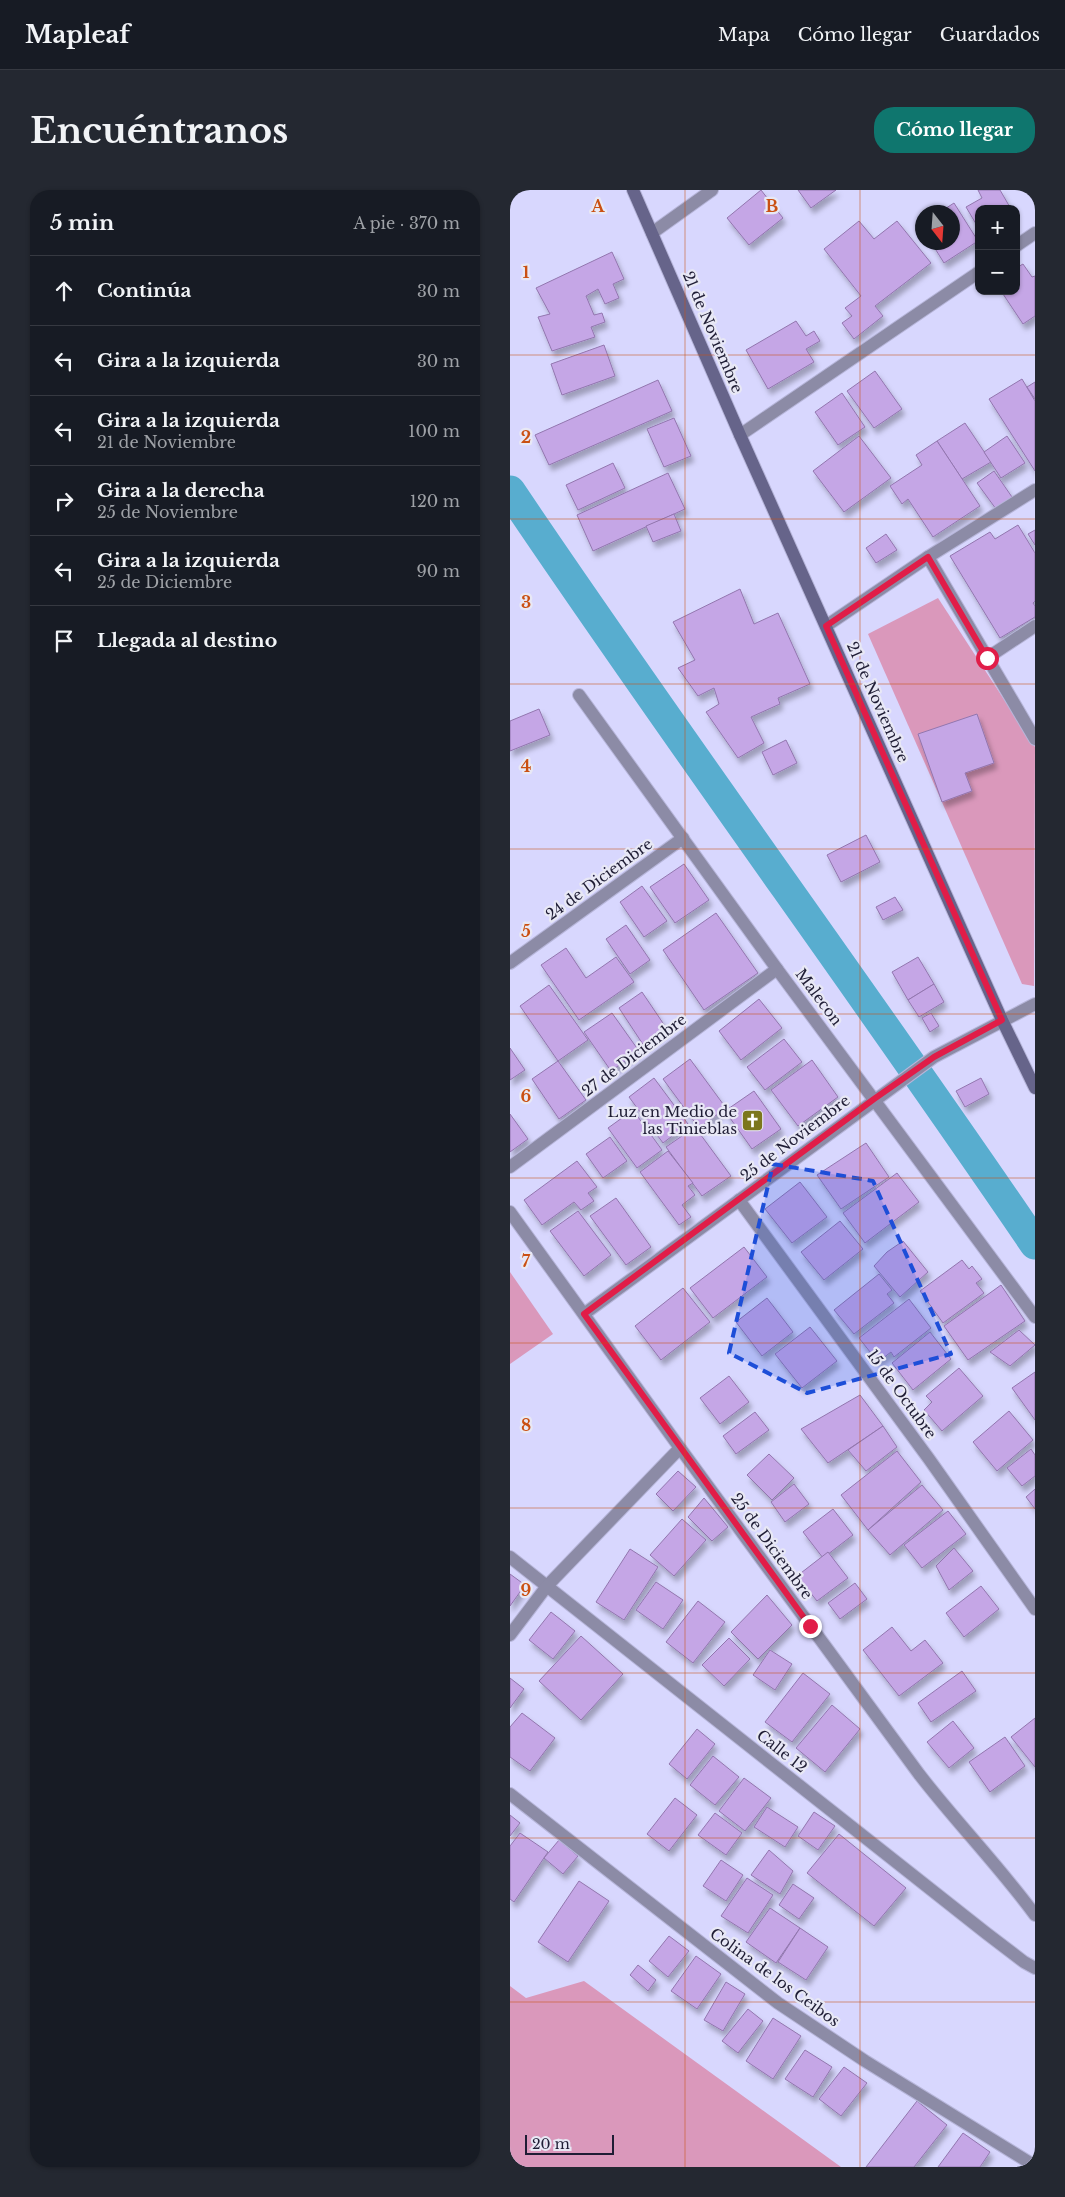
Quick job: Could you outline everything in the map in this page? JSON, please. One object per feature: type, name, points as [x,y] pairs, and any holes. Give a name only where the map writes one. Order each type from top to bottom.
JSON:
[{"type":"street","name":"21 de Noviembre","points":[[633,190],[740,435],[1002,1020],[1035,1088]]},
{"type":"street","points":[[652,233],[712,190]]},
{"type":"street","points":[[1020,243],[1035,234]]},
{"type":"street","points":[[740,435],[975,275]]},
{"type":"street","points":[[826,626],[928,557],[1035,490]]},
{"type":"street","points":[[928,557],[1035,739]]},
{"type":"street","points":[[987,658],[1035,626]]},
{"type":"street","name":"Malecon","points":[[579,695],[777,968],[1035,1317]]},
{"type":"street","name":"24 de Diciembre","points":[[510,963],[683,838]]},
{"type":"street","name":"27 de Diciembre","points":[[510,1167],[777,968]]},
{"type":"street","name":"25 de Noviembre","points":[[584,1314],[874,1099],[934,1057],[1035,1004]]},
{"type":"street","name":"15 de Octubre","points":[[739,1200],[929,1459],[1035,1609]]},
{"type":"street","name":"25 de Diciembre","points":[[510,1212],[919,1774],[955,1819],[1012,1884],[1035,1915]]},
{"type":"street","points":[[510,1635],[547,1586],[680,1448]]},
{"type":"street","name":"Calle 12","points":[[510,1557],[1024,1962],[1035,1968]]},
{"type":"street","name":"Colina de los Ceibos","points":[[510,1794],[778,2003],[865,2061],[1035,2166]]},
{"type":"highlighted area","points":[[773,1164],[873,1181],[951,1354],[807,1393],[729,1353]]},
{"type":"shaded area","points":[[938,598],[1035,747],[1034,986],[1022,984],[868,634]]},
{"type":"shaded area","points":[[510,1272],[553,1334],[510,1364]]},
{"type":"shaded area","points":[[584,1981],[841,2167],[510,2167],[510,1986],[526,1998]]},
{"type":"building","points":[[761,190],[783,218],[749,245],[727,218]]},
{"type":"building","points":[[798,190],[836,190],[811,208]]},
{"type":"building","points":[[978,190],[1000,190],[1009,205],[975,205],[975,222],[966,207],[982,198]]},
{"type":"building","points":[[960,212],[975,236],[975,243],[944,263],[936,250],[960,250]]},
{"type":"building","points":[[859,221],[874,239],[897,221],[915,243],[915,250],[920,250],[931,263],[875,306],[883,316],[854,339],[842,323],[852,316],[845,308],[861,296],[824,249]]},
{"type":"building","points":[[612,252],[624,279],[613,284],[619,298],[605,304],[598,289],[586,296],[594,315],[602,313],[605,322],[591,327],[595,337],[552,351],[538,317],[550,314],[536,288]]},
{"type":"building","points":[[1023,264],[1032,277],[1035,276],[1035,316],[1023,324],[1004,295],[1020,295],[1020,266]]},
{"type":"building","points":[[796,321],[806,336],[814,331],[820,341],[806,349],[814,362],[768,389],[746,350]]},
{"type":"building","points":[[604,345],[615,376],[562,395],[551,364]]},
{"type":"building","points":[[875,371],[902,409],[874,428],[847,391]]},
{"type":"building","points":[[1022,379],[1035,401],[1035,471],[989,399]]},
{"type":"building","points":[[658,380],[672,411],[549,465],[535,435]]},
{"type":"building","points":[[1035,382],[1035,399],[1027,387]]},
{"type":"building","points":[[842,393],[865,427],[838,445],[815,412]]},
{"type":"building","points":[[674,418],[691,456],[664,467],[647,429]]},
{"type":"building","points":[[965,423],[991,462],[962,479],[937,441]]},
{"type":"building","points":[[859,436],[891,478],[844,512],[813,471]]},
{"type":"building","points":[[1007,436],[1025,463],[1001,478],[984,452]]},
{"type":"building","points":[[937,441],[980,506],[933,537],[908,499],[902,504],[890,486],[922,465],[916,455]]},
{"type":"building","points":[[613,463],[625,488],[578,510],[566,485]]},
{"type":"building","points":[[994,471],[1012,497],[996,509],[977,483]]},
{"type":"building","points":[[668,473],[685,509],[593,551],[577,515]]},
{"type":"building","points":[[674,514],[681,531],[653,542],[646,526]]},
{"type":"building","points":[[1018,525],[1035,553],[1035,601],[1033,603],[1035,606],[1035,617],[1000,638],[950,556],[990,532],[995,539]]},
{"type":"building","points":[[1035,530],[1035,545],[1028,534]]},
{"type":"building","points":[[886,534],[897,550],[876,563],[866,548]]},
{"type":"building","points":[[740,589],[754,624],[778,613],[810,684],[778,698],[780,704],[751,717],[764,743],[738,758],[706,712],[719,704],[714,688],[698,696],[678,668],[695,660],[673,622]]},
{"type":"building","points":[[539,709],[550,735],[510,751],[510,721]]},
{"type":"building","points":[[977,714],[994,763],[965,773],[972,791],[942,802],[918,734]]},
{"type":"building","points":[[786,740],[797,763],[773,775],[762,752]]},
{"type":"building","points":[[866,835],[880,862],[841,882],[827,855]]},
{"type":"building","points":[[684,864],[709,900],[675,923],[650,887]]},
{"type":"building","points":[[642,886],[667,921],[644,937],[620,902]]},
{"type":"building","points":[[895,897],[903,910],[883,920],[876,907]]},
{"type":"building","points":[[716,913],[758,973],[704,1010],[663,950]]},
{"type":"building","points":[[626,925],[650,960],[630,974],[606,939]]},
{"type":"building","points":[[566,948],[586,978],[616,957],[634,982],[579,1020],[541,965]]},
{"type":"building","points":[[918,957],[934,984],[908,1000],[892,972]]},
{"type":"building","points":[[934,984],[944,1002],[919,1017],[908,1000]]},
{"type":"building","points":[[549,985],[588,1040],[558,1061],[520,1006]]},
{"type":"building","points":[[642,992],[667,1029],[644,1046],[619,1008]]},
{"type":"building","points":[[759,999],[782,1028],[741,1060],[719,1031]]},
{"type":"building","points":[[612,1013],[639,1051],[611,1071],[584,1032]]},
{"type":"building","points":[[931,1013],[939,1026],[930,1032],[922,1018]]},
{"type":"building","points":[[784,1039],[802,1062],[765,1090],[747,1067]]},
{"type":"building","points":[[510,1048],[525,1070],[510,1080]]},
{"type":"building","points":[[690,1059],[726,1108],[699,1128],[663,1079]]},
{"type":"building","points":[[812,1060],[838,1097],[798,1126],[771,1090]]},
{"type":"building","points":[[558,1061],[586,1100],[559,1119],[532,1079]]},
{"type":"building","points":[[654,1078],[688,1124],[663,1143],[629,1097]]},
{"type":"building","points":[[981,1078],[989,1094],[965,1107],[956,1091]]},
{"type":"building","name":"Luz en Medio de las Tinieblas","points":[[754,1091],[781,1129],[752,1149],[725,1111]]},
{"type":"building","points":[[633,1110],[662,1150],[637,1168],[608,1128]]},
{"type":"building","points":[[510,1114],[528,1139],[510,1152]]},
{"type":"building","points":[[695,1127],[731,1176],[702,1196],[666,1147]]},
{"type":"building","points":[[610,1137],[627,1161],[603,1178],[586,1154]]},
{"type":"building","points":[[866,1143],[889,1177],[841,1209],[817,1175]]},
{"type":"building","points":[[668,1151],[693,1183],[688,1186],[695,1195],[682,1205],[691,1217],[679,1225],[640,1172]]},
{"type":"building","points":[[577,1161],[597,1187],[588,1193],[594,1201],[581,1210],[574,1202],[542,1225],[524,1200]]},
{"type":"building","points":[[897,1173],[919,1202],[865,1243],[843,1213]]},
{"type":"building","points":[[800,1182],[827,1217],[792,1243],[765,1209]]},
{"type":"building","points":[[616,1198],[651,1247],[626,1265],[590,1216]]},
{"type":"building","points":[[578,1211],[611,1255],[584,1276],[550,1231]]},
{"type":"building","points":[[840,1221],[863,1249],[824,1280],[801,1252]]},
{"type":"building","points":[[903,1241],[928,1272],[900,1297],[874,1266],[887,1252]]},
{"type":"building","points":[[744,1247],[767,1277],[713,1318],[690,1288]]},
{"type":"building","points":[[962,1260],[969,1269],[972,1266],[982,1279],[976,1283],[984,1293],[943,1323],[920,1291]]},
{"type":"building","points":[[879,1274],[892,1290],[887,1294],[894,1303],[854,1334],[834,1310]]},
{"type":"building","points":[[1001,1285],[1025,1321],[968,1360],[944,1326]]},
{"type":"building","points":[[683,1288],[710,1322],[661,1360],[635,1326]]},
{"type":"building","points":[[767,1298],[793,1332],[762,1356],[736,1322]]},
{"type":"building","points":[[909,1299],[931,1328],[894,1357],[891,1352],[878,1362],[859,1338]]},
{"type":"building","points":[[810,1327],[837,1361],[802,1388],[775,1354]]},
{"type":"building","points":[[1019,1330],[1035,1345],[1010,1366],[990,1352]]},
{"type":"building","points":[[930,1332],[951,1359],[913,1390],[892,1363]]},
{"type":"building","points":[[959,1368],[983,1396],[942,1431],[924,1410],[932,1402],[926,1396]]},
{"type":"building","points":[[1035,1372],[1035,1420],[1012,1388]]},
{"type":"building","points":[[729,1376],[749,1402],[720,1424],[700,1398]]},
{"type":"building","points":[[860,1395],[883,1426],[828,1463],[801,1429]]},
{"type":"building","points":[[1009,1411],[1033,1440],[997,1471],[973,1442]]},
{"type":"building","points":[[755,1412],[769,1430],[736,1454],[723,1436]]},
{"type":"building","points":[[883,1426],[897,1447],[866,1471],[848,1450]]},
{"type":"building","points":[[1031,1449],[1035,1455],[1035,1476],[1022,1486],[1007,1468]]},
{"type":"building","points":[[897,1451],[921,1482],[868,1530],[841,1495]]},
{"type":"building","points":[[769,1454],[794,1478],[772,1500],[747,1475]]},
{"type":"building","points":[[678,1471],[696,1487],[673,1511],[656,1494]]},
{"type":"building","points":[[794,1484],[809,1504],[785,1522],[771,1502]]},
{"type":"building","points":[[922,1485],[943,1510],[890,1555],[868,1530]]},
{"type":"building","points":[[1035,1489],[1035,1509],[1026,1497]]},
{"type":"building","points":[[704,1498],[728,1527],[712,1541],[688,1517]]},
{"type":"building","points":[[833,1509],[853,1535],[823,1558],[803,1532]]},
{"type":"building","points":[[948,1511],[966,1534],[922,1568],[904,1545]]},
{"type":"building","points":[[682,1519],[706,1540],[674,1576],[650,1555]]},
{"type":"building","points":[[954,1548],[973,1571],[949,1590],[936,1566]]},
{"type":"building","points":[[630,1549],[658,1567],[624,1620],[596,1602]]},
{"type":"building","points":[[828,1552],[848,1578],[817,1601],[797,1576]]},
{"type":"building","points":[[510,1574],[525,1585],[510,1606]]},
{"type":"building","points":[[656,1582],[683,1600],[663,1629],[636,1610]]},
{"type":"building","points":[[855,1583],[867,1599],[840,1619],[828,1603]]},
{"type":"building","points":[[981,1586],[999,1609],[964,1637],[946,1613]]},
{"type":"building","points":[[767,1595],[792,1625],[758,1659],[731,1632]]},
{"type":"building","points":[[698,1601],[725,1622],[693,1663],[666,1642]]},
{"type":"building","points":[[551,1612],[575,1631],[553,1659],[529,1640]]},
{"type":"building","points":[[892,1627],[911,1651],[925,1640],[943,1663],[899,1696],[863,1650]]},
{"type":"building","points":[[581,1636],[623,1674],[581,1720],[539,1681]]},
{"type":"building","points":[[729,1638],[750,1659],[724,1686],[702,1665]]},
{"type":"building","points":[[770,1650],[792,1664],[775,1690],[753,1675]]},
{"type":"building","points":[[962,1671],[976,1691],[931,1722],[918,1703]]},
{"type":"building","points":[[803,1673],[830,1694],[792,1742],[765,1722]]},
{"type":"building","points":[[510,1678],[524,1689],[510,1708]]},
{"type":"building","points":[[832,1705],[860,1729],[825,1772],[796,1748]]},
{"type":"building","points":[[522,1713],[555,1738],[530,1771],[510,1757],[510,1727]]},
{"type":"building","points":[[1035,1718],[1035,1767],[1011,1737]]},
{"type":"building","points":[[953,1721],[974,1748],[949,1768],[927,1742]]},
{"type":"building","points":[[697,1729],[715,1744],[687,1779],[669,1764]]},
{"type":"building","points":[[1005,1737],[1025,1766],[990,1792],[969,1762]]},
{"type":"building","points":[[713,1756],[739,1777],[715,1805],[690,1785]]},
{"type":"building","points":[[744,1778],[771,1798],[745,1831],[719,1811]]},
{"type":"building","points":[[675,1798],[697,1815],[669,1851],[647,1834]]},
{"type":"building","points":[[767,1807],[798,1827],[785,1847],[754,1827]]},
{"type":"building","points":[[814,1812],[835,1826],[818,1850],[798,1836]]},
{"type":"building","points":[[715,1813],[742,1833],[726,1855],[698,1835]]},
{"type":"building","points":[[510,1815],[520,1823],[510,1836]]},
{"type":"building","points":[[520,1833],[548,1852],[514,1902],[510,1899],[510,1846]]},
{"type":"building","points":[[839,1834],[906,1888],[874,1926],[807,1873]]},
{"type":"building","points":[[559,1840],[578,1856],[563,1874],[544,1858]]},
{"type":"building","points":[[769,1850],[793,1871],[780,1894],[751,1875]]},
{"type":"building","points":[[721,1860],[743,1875],[726,1901],[703,1886]]},
{"type":"building","points":[[747,1878],[773,1895],[748,1933],[721,1916]]},
{"type":"building","points":[[579,1881],[609,1901],[568,1962],[538,1942]]},
{"type":"building","points":[[793,1884],[814,1898],[799,1919],[779,1905]]},
{"type":"building","points":[[770,1908],[800,1928],[776,1963],[746,1942]]},
{"type":"building","points":[[800,1928],[828,1947],[806,1980],[778,1962]]},
{"type":"building","points":[[669,1936],[689,1951],[668,1977],[649,1961]]},
{"type":"building","points":[[696,1956],[721,1974],[697,2009],[671,1991]]},
{"type":"building","points":[[638,1965],[656,1980],[648,1991],[630,1975]]},
{"type":"building","points":[[726,1982],[745,1994],[723,2031],[704,2020]]},
{"type":"building","points":[[748,2009],[763,2021],[738,2053],[722,2041]]},
{"type":"building","points":[[773,2018],[801,2036],[773,2079],[746,2061]]},
{"type":"building","points":[[805,2050],[832,2067],[813,2097],[785,2079]]},
{"type":"building","points":[[844,2067],[867,2083],[841,2116],[819,2099]]},
{"type":"building","points":[[917,2101],[947,2125],[914,2167],[866,2167]]},
{"type":"building","points":[[963,2133],[990,2152],[980,2167],[938,2167]]},
{"type":"waterway","points":[[510,491],[1035,1244]]},
{"type":"place","name":"Luz en Medio de las Tinieblas","points":[[753,1120]]},
{"type":"route","points":[[810,1626],[584,1314],[874,1099],[934,1057],[1002,1020],[826,626],[928,557],[987,658]]}]
